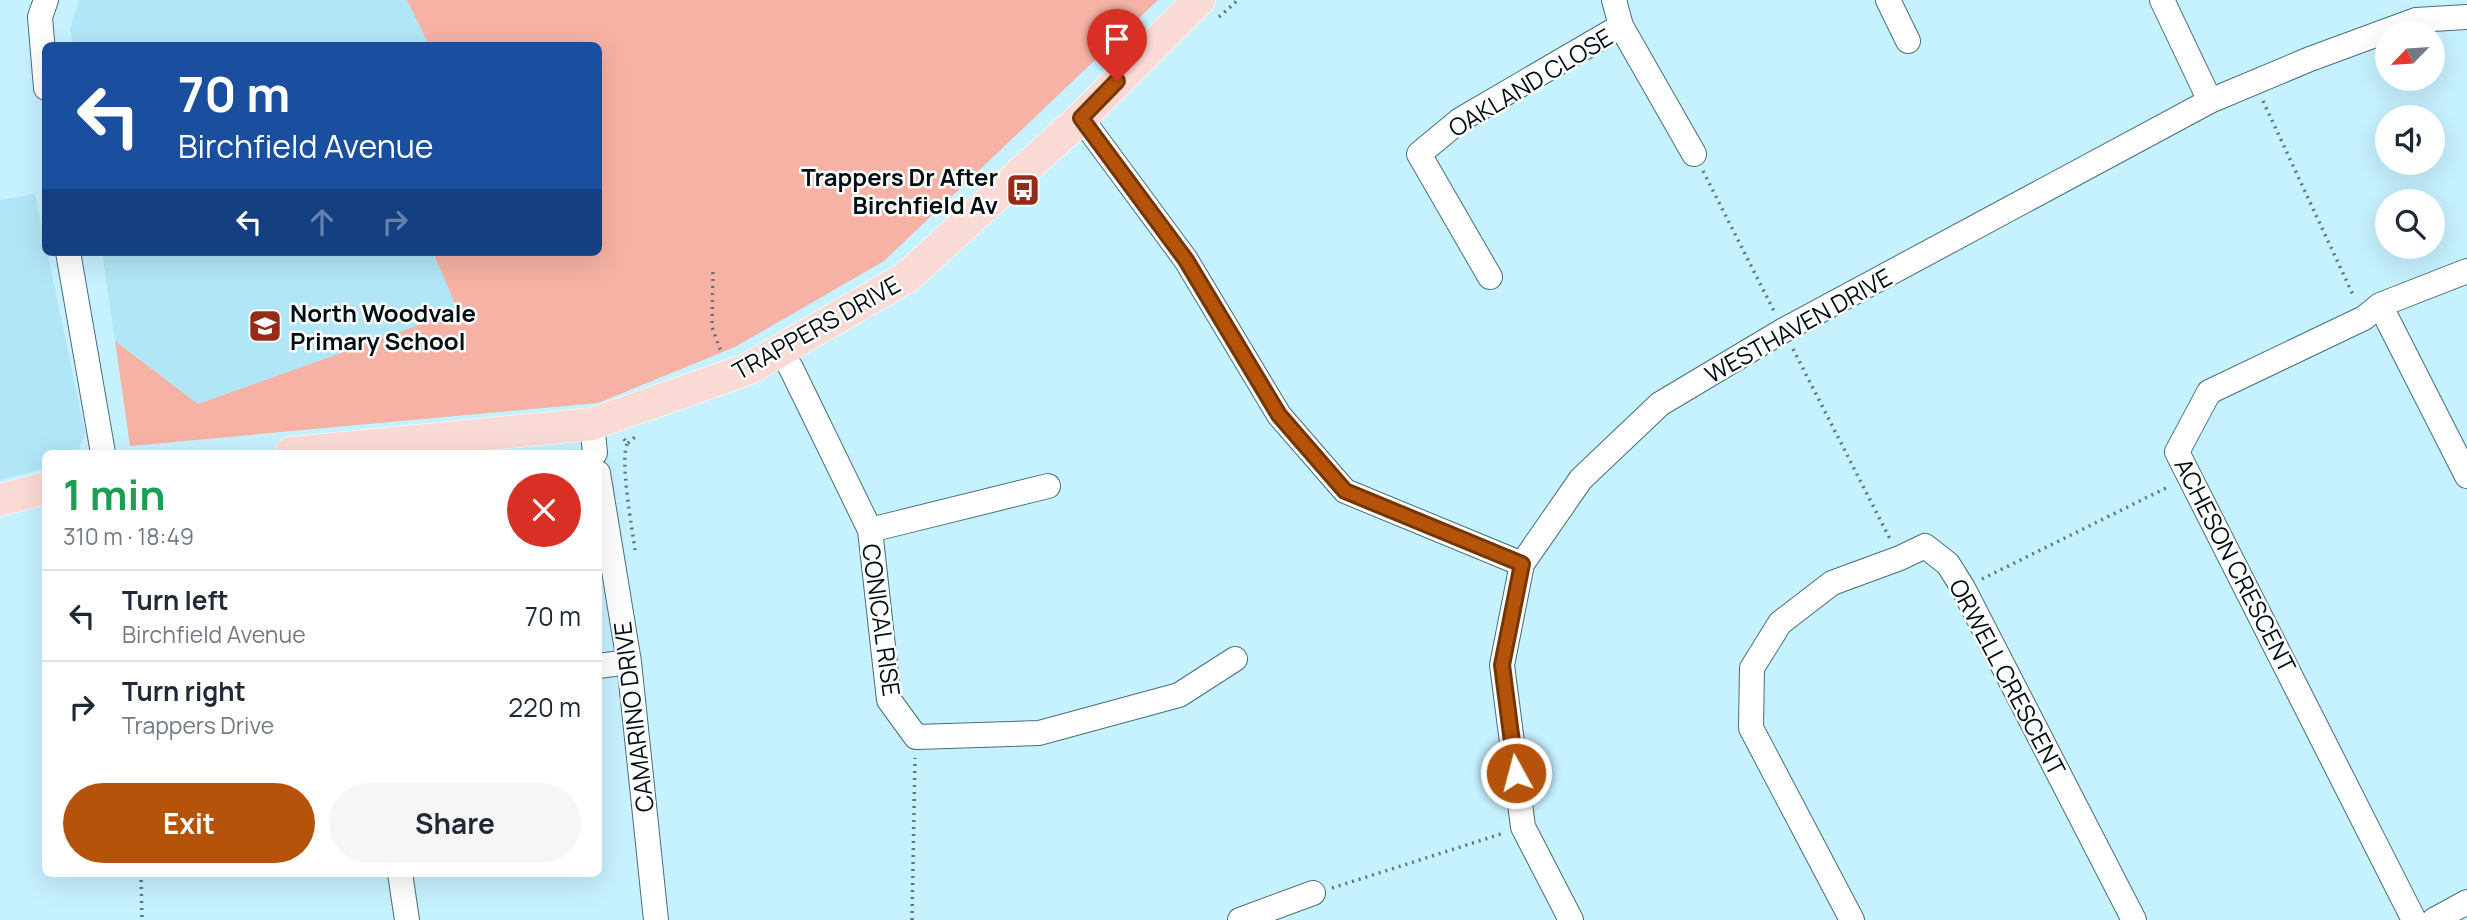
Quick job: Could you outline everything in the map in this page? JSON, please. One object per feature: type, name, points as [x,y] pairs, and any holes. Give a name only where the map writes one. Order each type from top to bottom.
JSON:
[{"type":"main road","name":"TRAPPERS DRIVE","points":[[352,450],[594,438],[748,369],[907,277],[1081,118],[1199,0]]},
{"type":"main road","points":[[0,484],[42,474]]},
{"type":"main road","points":[[0,500],[42,489]]},
{"type":"street","points":[[42,42],[40,18],[46,0]]},
{"type":"street","points":[[1614,0],[1621,26],[1694,154]]},
{"type":"street","points":[[1888,0],[1908,41]]},
{"type":"street","points":[[2162,0],[2210,101]]},
{"type":"street","name":"WESTHAVEN DRIVE","points":[[1571,920],[1523,827],[1502,665],[1522,564],[1581,479],[1660,404],[1793,340],[2210,101],[2310,59],[2414,10],[2467,17]]},
{"type":"street","name":"OAKLAND CLOSE","points":[[1490,277],[1419,154],[1460,120],[1621,26]]},
{"type":"street","points":[[1081,118],[1186,260],[1279,415],[1345,491],[1522,564]]},
{"type":"street","points":[[69,256],[102,450]]},
{"type":"street","name":"ACHESON CRESCENT","points":[[2414,920],[2177,452],[2209,392],[2372,311],[2467,271]]},
{"type":"street","points":[[2372,311],[2467,476]]},
{"type":"street","name":"CONICAL RISE","points":[[780,351],[791,368],[870,530],[889,701],[916,737]]},
{"type":"street","points":[[870,530],[1048,486]]},
{"type":"street","name":"CAMARINO DRIVE","points":[[602,497],[629,662],[656,920]]},
{"type":"street","name":"ORWELL CRESCENT","points":[[1852,920],[1751,728],[1752,668],[1780,623],[1832,583],[1925,546],[1948,564],[1963,588],[2134,920]]},
{"type":"street","points":[[916,737],[1039,733],[1180,695],[1235,659]]},
{"type":"street","points":[[602,665],[629,662]]},
{"type":"street","points":[[401,877],[407,920]]},
{"type":"street","points":[[1240,920],[1313,893]]},
{"type":"street","points":[[2434,920],[2467,902]]},
{"type":"path","points":[[2254,83],[2372,311]]},
{"type":"path","points":[[1694,154],[1793,340],[1900,558]]},
{"type":"path","points":[[713,272],[712,327],[723,357]]},
{"type":"path","points":[[1963,588],[2191,476]]},
{"type":"path","points":[[912,920],[916,737]]},
{"type":"path","points":[[1313,893],[1523,827]]},
{"type":"path","points":[[141,877],[142,920]]},
{"type":"shaded area","points":[[79,0],[407,0],[428,42],[72,42],[70,29]]},
{"type":"shaded area","points":[[407,0],[1158,0],[884,261],[735,347],[598,403],[130,446],[115,341],[198,404],[458,311],[435,256],[602,256],[602,42],[428,42]]},
{"type":"shaded area","points":[[35,194],[42,227],[42,256],[48,256],[85,432],[78,450],[42,450],[42,469],[0,480],[0,200]]},
{"type":"shaded area","name":"North Woodvale Primary School","points":[[103,256],[435,256],[459,311],[198,404],[115,341]]},
{"type":"place","name":"Trappers Dr After Birchfield Av","points":[[1023,190]]},
{"type":"place","name":"North Woodvale Primary School","points":[[265,326]]},
{"type":"route","points":[[1117,81],[1081,118],[1186,260],[1279,415],[1345,491],[1522,564],[1502,665],[1516,773]]}]
